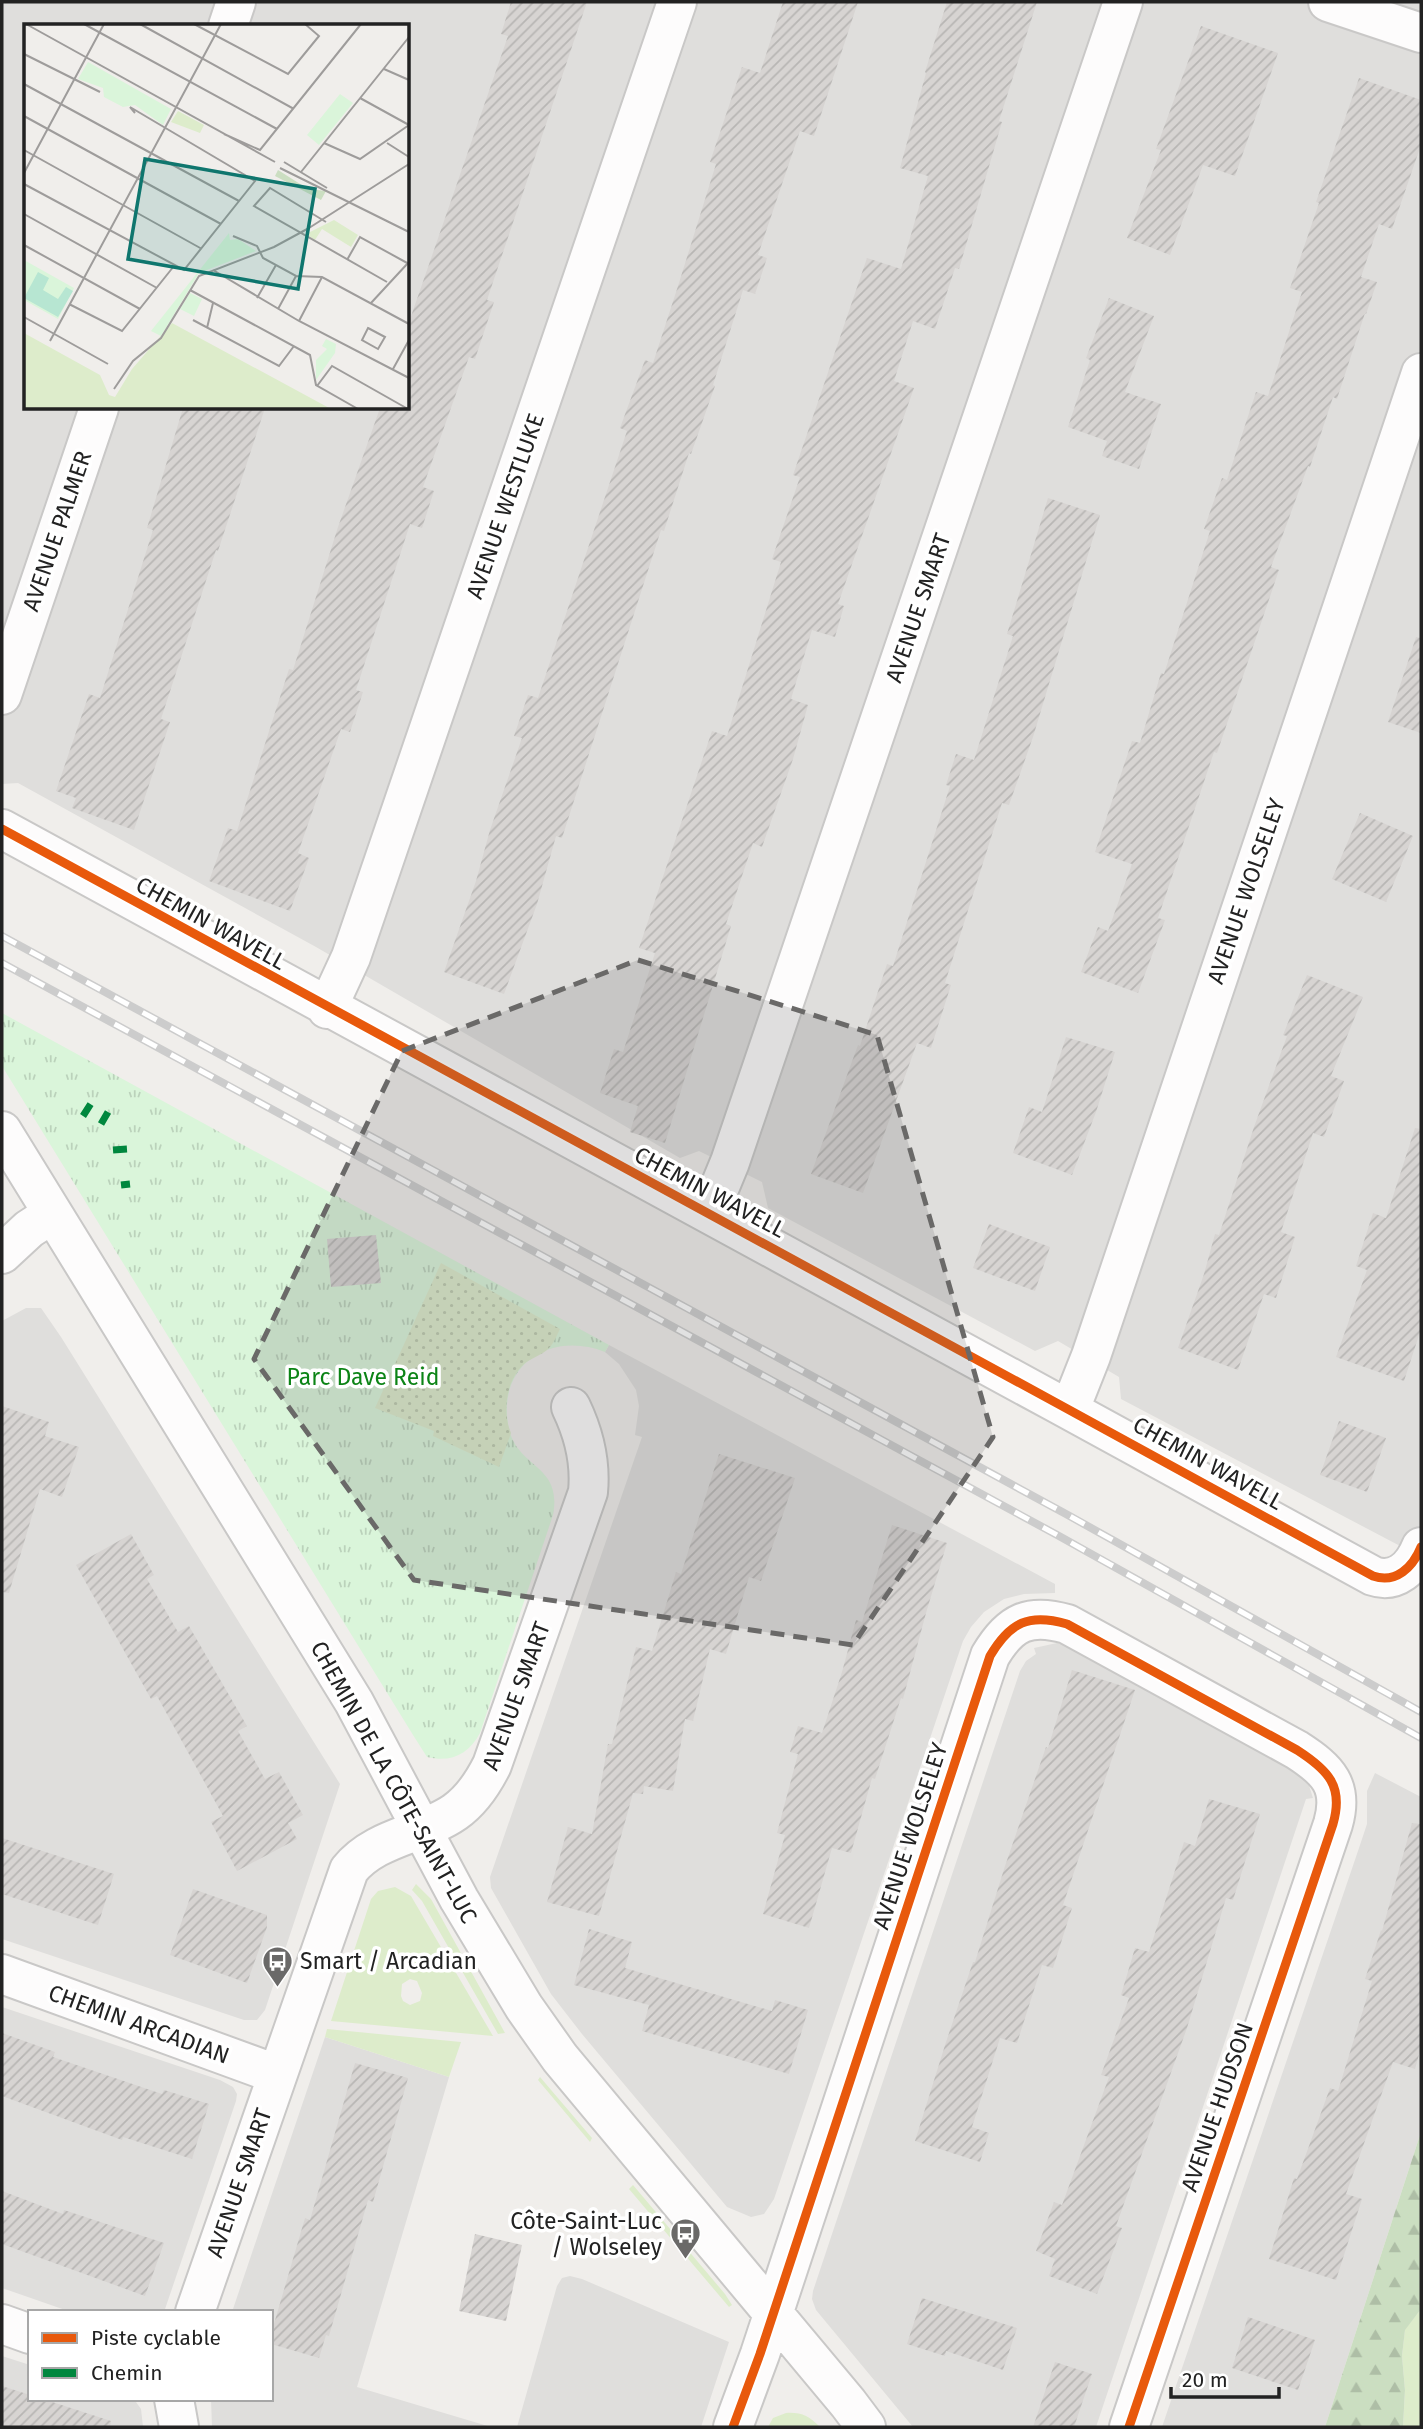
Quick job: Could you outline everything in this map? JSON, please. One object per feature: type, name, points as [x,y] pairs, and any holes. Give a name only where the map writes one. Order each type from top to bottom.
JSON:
[{"type":"street","points":[[229,24],[236,2]]},
{"type":"street","name":"AVENUE WESTLUKE","points":[[327,1009],[351,957],[677,2]]},
{"type":"street","name":"AVENUE SMART","points":[[709,1213],[739,1136],[1124,2]]},
{"type":"street","points":[[1328,2],[1421,33]]},
{"type":"street","name":"AVENUE WOLSELEY","points":[[1070,1409],[1091,1356],[1421,373]]},
{"type":"street","name":"AVENUE PALMER","points":[[2,695],[8,654],[98,410]]},
{"type":"street","name":"CHEMIN WAVELL","points":[[2,829],[327,1009],[709,1213],[1373,1576],[1386,1578],[1412,1560]]},
{"type":"street","name":"CHEMIN DE LA CÔTE-SAINT-LUC","points":[[2,1131],[354,1702],[489,1951],[538,2029],[835,2386],[866,2427]]},
{"type":"street","points":[[2,1254],[29,1229],[52,1214]]},
{"type":"street","name":"AVENUE SMART","points":[[196,2310],[349,1870],[367,1852],[422,1829],[461,1807],[474,1796],[488,1773],[584,1507],[589,1479],[583,1439],[570,1407]]},
{"type":"street","name":"AVENUE WOLSELEY","points":[[733,2427],[990,1656],[1007,1632],[1016,1625],[1034,1619],[1051,1619],[1067,1624],[1313,1760],[1329,1777],[1338,1798]]},
{"type":"street","name":"AVENUE HUDSON","points":[[1129,2427],[1333,1825],[1338,1798]]},
{"type":"street","name":"CHEMIN ARCADIAN","points":[[2,1974],[276,2074]]},
{"type":"street","points":[[2,2324],[28,2333]]},
{"type":"street","points":[[174,2401],[179,2427]]},
{"type":"highlighted area","points":[[638,960],[877,1035],[993,1437],[853,1645],[414,1580],[254,1359],[402,1051]]},
{"type":"shaded area","points":[[2,2],[1421,2],[1421,1557],[1121,1399],[1119,1377],[1058,1341],[1035,1351],[768,1208],[762,1182],[699,1151],[680,1158],[316,947],[18,783],[2,784]]},
{"type":"shaded area","points":[[26,1308],[41,1308],[61,1337],[340,1784],[265,2010],[257,2020],[244,2020],[2,1939],[2,1321]]},
{"type":"shaded area","points":[[609,1345],[1055,1584],[1055,1593],[1024,1594],[1004,1599],[984,1612],[963,1641],[774,2199],[764,2214],[751,2217],[727,2207],[582,2034],[551,1994],[491,1888],[490,1877],[642,1437],[635,1435],[639,1406],[636,1390],[619,1364],[605,1352]]},
{"type":"shaded area","points":[[1057,1643],[1073,1647],[1306,1776],[1313,1798],[1306,1799],[1096,2427],[913,2427],[816,2310],[812,2299],[813,2291],[1020,1671],[1026,1661],[1036,1654],[1034,1648]]},
{"type":"shaded area","points":[[1375,1773],[1421,1797],[1421,2132],[1325,2427],[1162,2427],[1367,1824],[1367,1791]]},
{"type":"shaded area","points":[[2,2007],[220,2080],[233,2087],[237,2094],[236,2101],[165,2310],[65,2310],[2,2288]]},
{"type":"shaded area","points":[[325,2037],[449,2077],[357,2387],[491,2427],[212,2427],[211,2401],[273,2401],[273,2310],[233,2310]]},
{"type":"shaded area","points":[[570,2276],[729,2342],[701,2427],[517,2427],[557,2286],[562,2278]]},
{"type":"shaded area","points":[[2,2356],[28,2364],[28,2401],[134,2401],[141,2409],[143,2427],[2,2427]]},
{"type":"green space","name":"Parc Dave Reid","points":[[2,1013],[609,1345],[605,1352],[566,1346],[548,1349],[533,1357],[520,1369],[511,1384],[507,1403],[512,1439],[551,1485],[554,1498],[553,1515],[480,1733],[465,1751],[451,1758],[427,1757],[413,1735],[2,1066]]},
{"type":"green space","points":[[441,1263],[560,1329],[549,1348],[525,1363],[512,1380],[506,1407],[511,1433],[499,1467],[433,1436],[434,1431],[375,1408]]},
{"type":"green space","points":[[416,1884],[431,1899],[505,2033],[498,2034],[422,1901],[412,1890]]},
{"type":"green space","points":[[395,1887],[411,1896],[493,2036],[331,2021],[371,1899],[378,1891]],"holes":[[[410,1979],[417,1981],[422,1993],[420,2001],[410,2005],[403,2001],[401,1996],[402,1984]]]},
{"type":"green space","points":[[327,2029],[461,2042],[449,2077],[325,2037]]},
{"type":"green space","points":[[540,2077],[592,2138],[590,2142],[538,2080]]},
{"type":"green space","points":[[1421,2132],[1421,2309],[1405,2330],[1402,2356],[1405,2390],[1403,2427],[1325,2427]]},
{"type":"green space","points":[[633,2185],[732,2305],[729,2307],[629,2189]]},
{"type":"green space","points":[[1421,2309],[1421,2427],[1403,2427],[1405,2390],[1402,2356],[1405,2329]]},
{"type":"green space","points":[[786,2413],[804,2416],[820,2427],[768,2427],[773,2418]]},
{"type":"building","points":[[511,2],[587,2],[487,300],[494,302],[475,359],[469,357],[423,487],[434,491],[422,528],[410,524],[356,690],[363,692],[350,732],[341,729],[298,853],[309,858],[290,911],[209,881],[228,828],[237,831],[289,669],[293,670],[338,527],[379,410],[410,410],[410,319],[508,36],[501,34]]},
{"type":"building","points":[[783,2],[858,2],[814,136],[800,131],[758,255],[767,258],[755,294],[743,290],[713,385],[715,386],[691,454],[689,453],[664,531],[661,530],[562,838],[556,836],[537,904],[504,994],[444,972],[522,738],[514,736],[528,695],[538,698],[627,431],[620,428],[645,360],[653,363],[716,164],[710,162],[742,67],[760,73]]},
{"type":"building","points":[[947,2],[1037,2],[999,121],[1002,122],[959,269],[955,268],[935,329],[913,321],[894,381],[914,388],[838,604],[844,606],[835,637],[812,630],[791,699],[808,705],[793,759],[762,847],[753,843],[726,924],[731,926],[665,1143],[630,1132],[638,1106],[600,1093],[614,1049],[623,1052],[655,953],[639,948],[712,731],[727,736],[781,562],[772,559],[800,477],[793,475],[867,258],[901,269],[928,176],[900,168]]},
{"type":"building","points":[[1201,26],[1278,53],[1235,176],[1203,165],[1170,255],[1127,238],[1161,150],[1156,149]]},
{"type":"building","points":[[1359,78],[1421,100],[1421,145],[1392,229],[1379,224],[1361,277],[1377,282],[1337,399],[1333,397],[1310,467],[1308,466],[1271,567],[1279,570],[1158,918],[1165,920],[1138,993],[1081,972],[1098,927],[1108,931],[1132,864],[1095,852],[1132,741],[1140,743],[1161,673],[1164,674],[1210,531],[1204,529],[1222,478],[1227,480],[1256,392],[1268,396],[1302,292],[1290,288],[1319,203],[1316,202]]},
{"type":"building","points":[[1109,298],[1154,316],[1125,392],[1161,404],[1139,469],[1102,456],[1107,441],[1068,427],[1090,360],[1086,358]]},
{"type":"building","points":[[182,410],[264,410],[161,719],[170,722],[134,830],[72,808],[76,798],[56,791],[89,694],[100,698],[153,530],[147,528]]},
{"type":"building","points":[[1048,498],[1100,515],[1033,737],[1009,805],[1002,803],[945,983],[951,985],[931,1048],[917,1043],[863,1193],[811,1174],[858,1045],[860,1046],[887,964],[893,966],[950,786],[946,785],[956,754],[974,760],[1013,636],[1007,634]]},
{"type":"building","points":[[1416,637],[1421,638],[1421,733],[1388,722]]},
{"type":"building","points":[[1360,813],[1413,836],[1386,902],[1332,879]]},
{"type":"building","points":[[1307,975],[1363,997],[1331,1076],[1344,1081],[1324,1137],[1313,1133],[1281,1232],[1295,1237],[1276,1298],[1264,1294],[1238,1370],[1178,1348],[1215,1234],[1219,1235],[1287,1036],[1283,1035]]},
{"type":"building","points":[[1066,1037],[1115,1052],[1072,1175],[1013,1153],[1029,1107],[1042,1112]]},
{"type":"building","points":[[1415,1128],[1421,1129],[1421,1329],[1404,1381],[1336,1357],[1367,1270],[1356,1266],[1373,1213],[1386,1218]]},
{"type":"building","points":[[989,1224],[1050,1247],[1035,1291],[973,1268]]},
{"type":"building","points":[[376,1235],[381,1283],[331,1287],[327,1239]]},
{"type":"building","points":[[2,1406],[49,1422],[45,1436],[79,1447],[62,1497],[40,1489],[9,1593],[2,1592]]},
{"type":"building","points":[[1339,1421],[1386,1438],[1367,1492],[1320,1475]]},
{"type":"building","points":[[719,1454],[795,1478],[761,1581],[749,1577],[726,1654],[710,1649],[693,1721],[685,1719],[673,1791],[644,1786],[643,1794],[633,1793],[599,1916],[547,1902],[568,1827],[592,1834],[608,1744],[612,1744],[636,1647],[652,1651],[676,1572],[681,1574]]},
{"type":"building","points":[[892,1525],[947,1543],[903,1699],[901,1698],[875,1779],[872,1778],[851,1853],[832,1848],[809,1928],[763,1914],[785,1835],[777,1833],[798,1754],[790,1752],[798,1726],[822,1733],[856,1620],[862,1622]]},
{"type":"building","points":[[131,1534],[154,1575],[147,1579],[178,1632],[189,1626],[247,1726],[238,1731],[265,1779],[279,1772],[303,1815],[288,1823],[297,1839],[237,1871],[211,1822],[223,1816],[157,1696],[151,1699],[76,1565]]},
{"type":"building","points":[[1072,1670],[1135,1690],[1063,1905],[1072,1908],[1053,1968],[1042,1965],[1017,2043],[1000,2038],[972,2127],[989,2133],[980,2162],[915,2141]]},
{"type":"building","points":[[1209,1799],[1260,1814],[1233,1900],[1226,1898],[1187,2028],[1116,2226],[1122,2228],[1097,2294],[1049,2276],[1055,2259],[1036,2251],[1054,2202],[1062,2205],[1109,2077],[1101,2075],[1129,1998],[1121,1995],[1135,1948],[1149,1952],[1184,1842],[1195,1846]]},
{"type":"building","points":[[1412,1823],[1421,1824],[1421,2048],[1415,2069],[1393,2062],[1346,2194],[1362,2199],[1336,2280],[1269,2259],[1294,2178],[1297,2179],[1330,2088],[1338,2091],[1372,1981],[1365,1979],[1382,1931]]},
{"type":"building","points":[[2,1838],[114,1874],[98,1925],[2,1894]]},
{"type":"building","points":[[193,1889],[267,1915],[267,1927],[247,1983],[170,1955]]},
{"type":"building","points":[[589,1929],[632,1942],[625,1968],[772,2011],[775,2000],[808,2010],[789,2074],[642,2031],[649,2005],[574,1985]]},
{"type":"building","points":[[2,2033],[55,2052],[53,2057],[162,2094],[164,2090],[209,2104],[192,2159],[123,2137],[122,2140],[2,2096]]},
{"type":"building","points":[[355,2063],[408,2078],[373,2202],[368,2200],[329,2336],[326,2335],[319,2358],[273,2345],[273,2327],[305,2218],[310,2220]]},
{"type":"building","points":[[2,2191],[63,2214],[64,2210],[164,2243],[145,2296],[2,2244]]},
{"type":"building","points":[[475,2234],[522,2245],[506,2321],[459,2311]]},
{"type":"building","points":[[922,2298],[1017,2328],[1003,2370],[946,2351],[945,2356],[907,2344]]},
{"type":"building","points":[[1248,2317],[1315,2340],[1298,2390],[1232,2368]]},
{"type":"building","points":[[1055,2362],[1092,2374],[1074,2427],[1033,2427]]},
{"type":"building","points":[[2,2386],[28,2394],[28,2401],[49,2401],[111,2421],[110,2427],[2,2427]]},
{"type":"railway","points":[[2,936],[1066,1514],[1421,1712]]},
{"type":"railway","points":[[2,963],[1059,1536],[1421,1738]]},
{"type":"marked path","points":[[83,1116],[92,1102]]},
{"type":"marked path","points":[[101,1124],[108,1112]]},
{"type":"marked path","points":[[113,1150],[128,1149]]},
{"type":"marked path","points":[[121,1185],[130,1184]]},
{"type":"cycle path","points":[[2,829],[1373,1576],[1389,1578],[1403,1572],[1421,1547]]},
{"type":"cycle path","points":[[733,2427],[760,2354],[990,1656],[1005,1635],[1031,1620],[1067,1624],[1297,1750],[1325,1772],[1335,1789],[1336,1811],[1333,1824],[1129,2427]]},
{"type":"place","name":"Smart / Arcadian","points":[[277,1988]]},
{"type":"place","name":"Côte-Saint-Luc / Wolseley","points":[[685,2261]]}]
